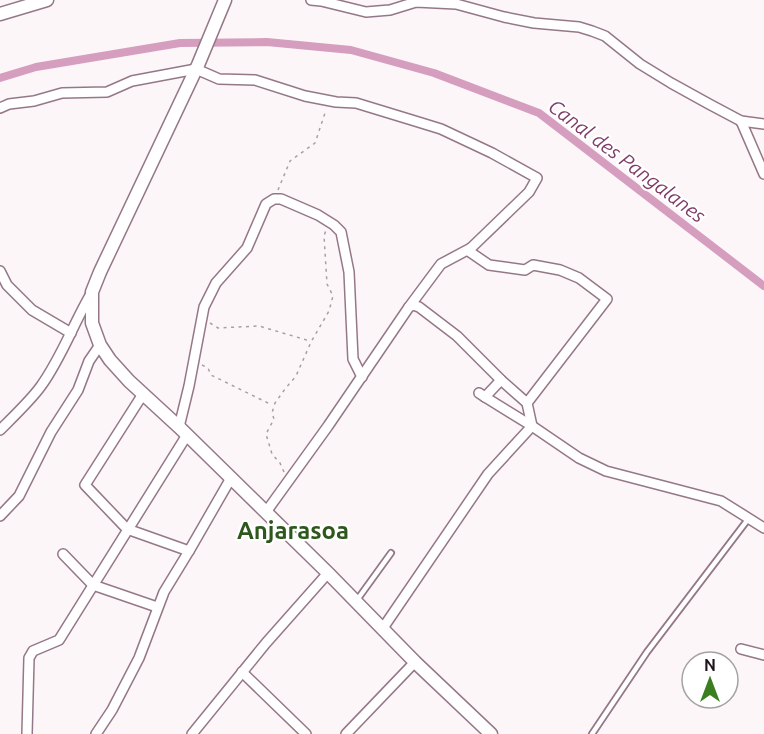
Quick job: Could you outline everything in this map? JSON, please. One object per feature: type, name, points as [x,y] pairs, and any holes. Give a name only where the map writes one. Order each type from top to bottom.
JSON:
[{"type":"main road","points":[[0,15],[47,0]]},
{"type":"main road","points":[[225,0],[197,67],[100,272],[92,292],[92,323],[100,345],[110,360],[328,573],[485,732]]},
{"type":"street","points":[[317,0],[366,12],[390,10],[416,2],[456,4],[534,23],[579,27],[605,36],[640,64],[741,121],[764,124]]},
{"type":"street","points":[[0,108],[62,93],[107,92],[132,81],[197,67],[219,79],[255,80],[305,96],[356,104],[441,129],[492,153],[537,178],[529,192],[471,248],[441,264],[266,512]]},
{"type":"street","points":[[741,121],[764,174]]},
{"type":"street","points":[[27,734],[29,658],[33,651],[59,640],[128,529],[183,431],[204,307],[216,283],[247,248],[267,204],[274,199],[281,199],[318,215],[341,232],[349,272],[353,359],[362,377]]},
{"type":"street","points":[[471,248],[470,252],[489,265],[525,270],[533,265],[560,270],[579,278],[608,299],[527,403]]},
{"type":"street","points":[[0,271],[7,285],[32,310],[71,333]]},
{"type":"street","points":[[0,430],[41,386],[92,292]]},
{"type":"street","points":[[409,307],[413,304],[419,307],[457,336],[527,403],[532,426]]},
{"type":"street","points":[[0,516],[19,495],[51,432],[78,390],[89,361],[100,345]]},
{"type":"street","points":[[501,380],[482,395],[579,458],[606,471],[721,501],[764,528]]},
{"type":"street","points":[[143,394],[85,485],[128,529],[189,550]]},
{"type":"street","points":[[383,628],[488,474],[532,426]]},
{"type":"street","points":[[96,734],[112,710],[139,658],[164,592],[231,478]]},
{"type":"street","points":[[63,554],[93,585],[157,607]]},
{"type":"street","points":[[192,734],[242,672],[328,573]]},
{"type":"street","points":[[741,649],[764,656]]},
{"type":"street","points":[[346,734],[415,662]]},
{"type":"street","points":[[242,672],[306,734]]},
{"type":"lane","points":[[592,734],[647,652],[749,518]]},
{"type":"lane","points":[[355,602],[391,553]]},
{"type":"path","points":[[274,199],[290,161],[315,143],[329,101]]},
{"type":"path","points":[[284,488],[285,474],[280,463],[272,454],[266,434],[274,419],[272,413],[274,406],[296,376],[311,342],[329,311],[333,296],[327,284],[324,236],[330,222]]},
{"type":"path","points":[[202,318],[218,327],[259,326],[311,342]]},
{"type":"path","points":[[194,360],[208,368],[211,375],[274,406]]},
{"type":"waterway","name":"Canal des Pangalanes","points":[[0,78],[36,67],[180,43],[267,42],[351,50],[434,73],[539,113],[764,286]]},
{"type":"district","name":"Anjarasoa","points":[[293,531]]}]
